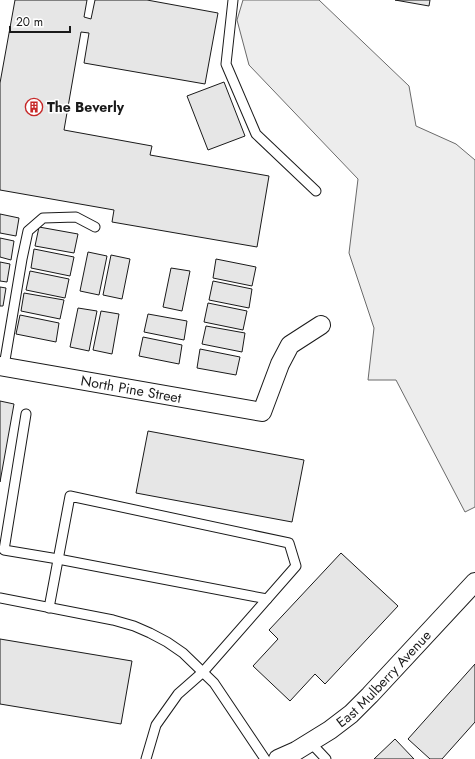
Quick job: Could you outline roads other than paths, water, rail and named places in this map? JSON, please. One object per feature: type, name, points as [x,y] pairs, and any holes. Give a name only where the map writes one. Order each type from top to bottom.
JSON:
[{"type":"street","name":"North Pine Street","points":[[2,366],[262,412],[280,364],[290,345],[321,326]]},
{"type":"street","name":"East Mulberry Avenue","points":[[278,759],[296,751],[330,730],[351,714],[475,582]]},
{"type":"lane","points":[[233,0],[226,64],[256,134],[316,191]]},
{"type":"lane","points":[[2,366],[28,231],[43,218],[76,217],[94,227]]},
{"type":"lane","points":[[26,414],[4,550],[58,559],[267,600]]},
{"type":"lane","points":[[49,608],[70,496],[289,543],[296,566],[203,672],[178,694],[156,725],[146,759]]},
{"type":"lane","points":[[0,598],[113,620],[144,630],[167,642],[183,653],[214,683],[265,759]]},
{"type":"lane","points":[[310,742],[326,759]]},
{"type":"place","name":"The Beverly","points":[[34,107]]}]
